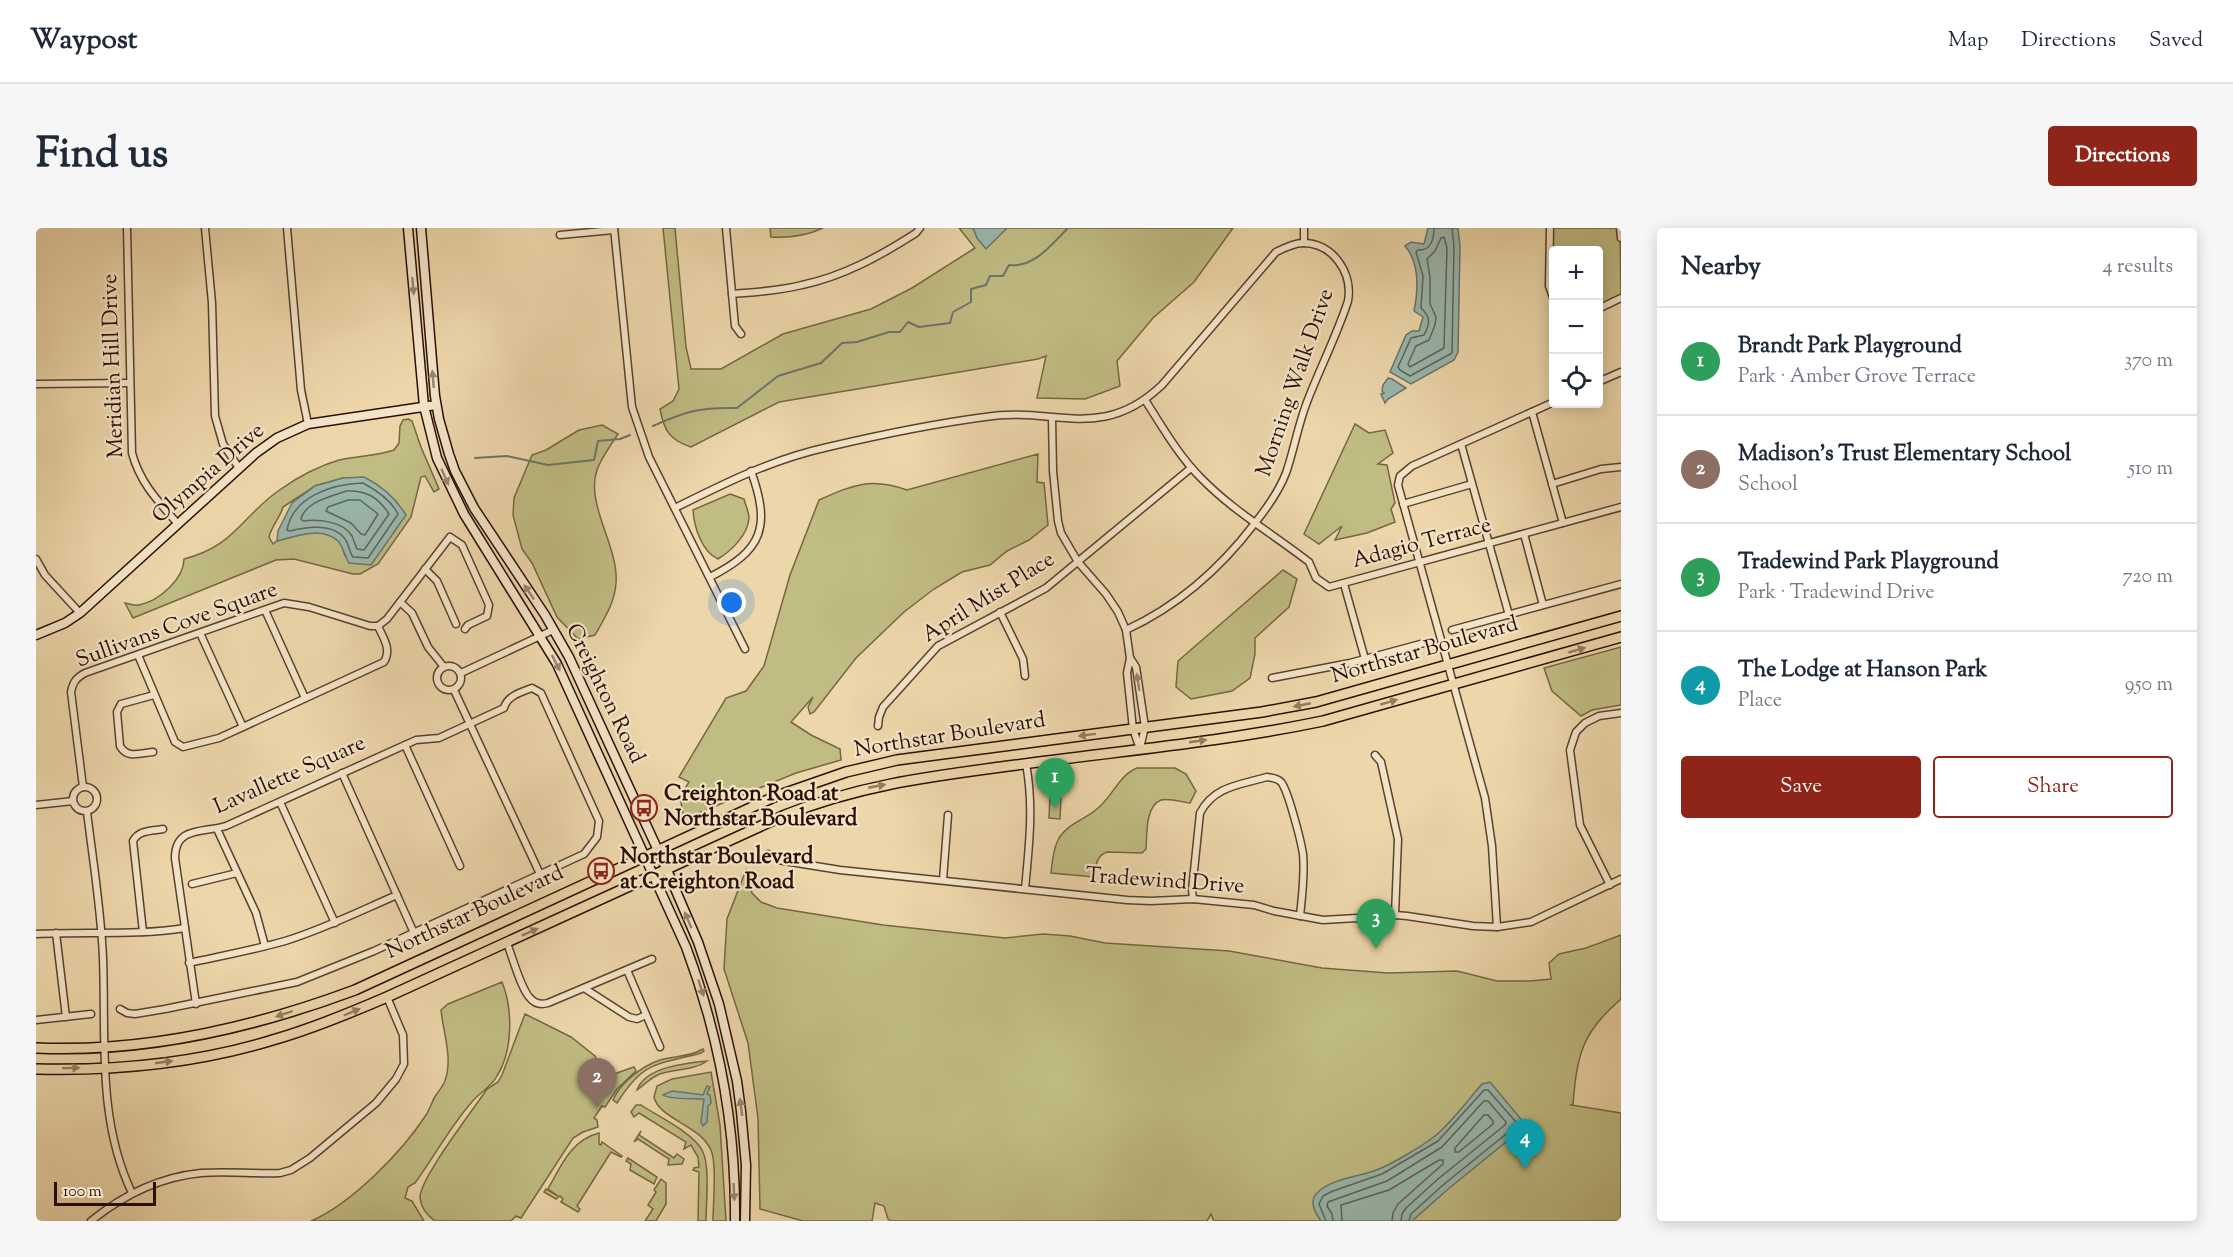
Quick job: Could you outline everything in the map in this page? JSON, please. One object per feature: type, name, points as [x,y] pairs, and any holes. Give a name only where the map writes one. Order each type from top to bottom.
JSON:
[{"type":"main road","name":"Northstar Boulevard","points":[[36,1048],[105,1047],[170,1040],[251,1025],[324,1001],[355,990],[774,797],[854,770],[897,760],[1262,712],[1316,702],[1621,616]]},
{"type":"main road","name":"Northstar Boulevard","points":[[36,1069],[106,1068],[215,1054],[273,1040],[327,1023],[785,815],[831,798],[901,782],[1268,732],[1306,724],[1621,638]]},
{"type":"street","name":"Meridian Hill Drive","points":[[127,228],[131,438],[135,465],[145,486],[178,524]]},
{"type":"street","points":[[205,228],[212,303],[215,416],[223,444],[239,468]]},
{"type":"street","points":[[287,228],[301,390],[308,424]]},
{"type":"street","name":"Creighton Road","points":[[408,228],[424,406],[437,458],[454,496],[557,664],[695,970],[719,1056],[731,1138],[735,1221]]},
{"type":"street","name":"Creighton Road","points":[[421,228],[436,405],[449,454],[469,499],[569,657],[667,870],[709,972],[728,1038],[737,1082],[745,1147],[745,1221]]},
{"type":"street","points":[[726,228],[735,326],[741,334]]},
{"type":"street","points":[[732,294],[793,287],[836,276],[870,261],[916,233],[920,228]]},
{"type":"street","points":[[675,508],[751,471],[792,455],[830,446],[985,417],[1020,414],[1078,420],[1099,418],[1123,411],[1145,400],[1169,378],[1270,258],[1284,248],[1304,243],[1304,228]]},
{"type":"street","points":[[1550,228],[1550,246]]},
{"type":"street","points":[[1620,228],[1621,238]]},
{"type":"street","points":[[560,236],[614,229],[632,406],[649,457],[745,649]]},
{"type":"street","name":"Morning Walk Drive","points":[[1126,630],[1160,612],[1198,585],[1231,553],[1269,505],[1286,473],[1305,406],[1350,292],[1347,275],[1337,259],[1324,249],[1304,243]]},
{"type":"street","points":[[1603,307],[1621,298]]},
{"type":"street","points":[[1603,380],[1621,372]]},
{"type":"street","points":[[36,384],[130,383]]},
{"type":"street","points":[[1145,400],[1191,468],[1225,501],[1256,522]]},
{"type":"street","points":[[1497,927],[1492,846],[1485,798],[1398,485],[1404,471],[1549,404]]},
{"type":"street","name":"Olympia Drive","points":[[36,635],[80,614],[239,468],[277,438],[308,424],[436,405]]},
{"type":"street","points":[[1532,412],[1563,523]]},
{"type":"street","points":[[1052,418],[1051,433],[1058,521],[1066,542],[1078,562],[1106,594],[1126,630],[1130,658],[1127,673],[1133,729],[1140,749]]},
{"type":"street","points":[[1461,444],[1509,615]]},
{"type":"street","points":[[1552,483],[1601,469],[1621,467]]},
{"type":"street","name":"April Mist Place","points":[[878,726],[883,706],[928,655],[945,641],[1046,588],[1191,468]]},
{"type":"street","points":[[710,578],[739,561],[758,536],[762,519],[760,499],[751,471]]},
{"type":"street","points":[[1403,504],[1472,484]]},
{"type":"street","name":"Adagio Terrace","points":[[1256,522],[1309,562],[1316,578],[1329,587],[1621,507]]},
{"type":"street","points":[[1524,534],[1543,605]]},
{"type":"street","points":[[138,655],[175,742],[183,747],[207,742],[243,727],[384,662],[388,647],[378,626],[387,619],[450,537],[462,545],[489,610],[487,615],[465,629]]},
{"type":"street","points":[[36,562],[80,614]]},
{"type":"street","points":[[425,569],[437,581],[456,624]]},
{"type":"street","points":[[1344,584],[1365,658]]},
{"type":"street","points":[[1452,630],[1621,584]]},
{"type":"street","points":[[400,602],[412,613],[428,646],[444,667]]},
{"type":"street","name":"Sullivans Cove Square","points":[[83,787],[71,692],[72,684],[77,677],[284,603],[370,626],[378,626]]},
{"type":"street","points":[[265,610],[305,698]]},
{"type":"street","points":[[1000,612],[1023,659],[1025,676]]},
{"type":"street","points":[[460,674],[553,630]]},
{"type":"street","points":[[200,633],[243,727]]},
{"type":"street","points":[[1272,678],[1350,663],[1428,642]]},
{"type":"street","points":[[1130,658],[1136,667],[1145,727],[1140,749]]},
{"type":"street","points":[[444,667],[454,667],[460,674],[461,683],[454,690],[445,690],[438,684],[438,674],[444,667]]},
{"type":"street","name":"Lavallette Square","points":[[196,1004],[175,848],[179,840],[185,835],[217,829],[405,744],[416,740],[435,740],[504,708],[510,698],[532,688],[541,693],[599,821],[597,837],[584,854],[540,874]]},
{"type":"street","points":[[120,1009],[135,1014],[196,1004],[297,982],[414,933],[540,874],[454,690]]},
{"type":"street","points":[[153,752],[132,755],[123,751],[120,746],[117,712],[121,704],[154,695]]},
{"type":"street","points":[[1610,885],[1580,825],[1570,750],[1576,732],[1585,723],[1599,716],[1621,713]]},
{"type":"street","points":[[405,744],[460,866]]},
{"type":"street","points":[[1375,755],[1382,762],[1398,839],[1395,915]]},
{"type":"street","points":[[1025,888],[1031,819],[1031,795],[1026,764]]},
{"type":"street","points":[[342,773],[414,933]]},
{"type":"street","points":[[1193,899],[1200,813],[1204,804],[1216,793],[1225,789],[1267,777],[1274,778],[1280,781],[1286,790],[1303,854],[1304,881],[1300,916]]},
{"type":"street","points":[[83,787],[95,792],[98,800],[94,808],[87,812],[79,810],[73,801],[77,790],[83,787]]},
{"type":"street","points":[[36,805],[73,801]]},
{"type":"street","points":[[280,802],[335,923]]},
{"type":"street","points":[[87,812],[101,933],[107,1104],[114,1148],[132,1193]]},
{"type":"street","points":[[943,880],[948,815]]},
{"type":"street","points":[[143,932],[133,841],[141,832],[163,829]]},
{"type":"street","points":[[217,829],[256,913],[265,946]]},
{"type":"street","name":"Tradewind Drive","points":[[768,854],[778,860],[840,870],[1126,900],[1151,902],[1193,899],[1254,905],[1323,920],[1357,918],[1380,920],[1395,915],[1473,926],[1497,927],[1531,922],[1621,879]]},
{"type":"street","points":[[192,884],[237,873]]},
{"type":"street","points":[[189,963],[265,946],[335,923],[397,894]]},
{"type":"street","points":[[36,934],[143,932],[184,928]]},
{"type":"street","points":[[56,933],[66,1017]]},
{"type":"street","points":[[507,943],[526,993],[532,1001],[540,1004],[548,1004],[652,959]]},
{"type":"street","points":[[627,970],[660,1047]]},
{"type":"street","points":[[584,988],[629,1017],[646,1016]]},
{"type":"street","points":[[91,1221],[132,1193],[155,1184],[191,1174],[280,1173],[291,1170],[310,1158],[376,1103],[396,1079],[404,1064],[403,1035],[387,997]]},
{"type":"street","points":[[36,1020],[91,1014]]},
{"type":"shaded area","points":[[663,228],[675,228],[686,347],[691,369],[721,369],[783,334],[871,309],[912,288],[975,248],[959,228],[1233,228],[1194,282],[1153,318],[1117,361],[1120,386],[1085,399],[1037,398],[1046,356],[779,402],[691,447],[669,434],[660,409],[673,401],[679,389]]},
{"type":"shaded area","points":[[770,228],[823,228],[804,235],[771,237]]},
{"type":"shaded area","points":[[1550,228],[1620,228],[1621,298],[1603,307],[1603,246],[1550,246]]},
{"type":"shaded area","points":[[403,420],[412,421],[439,489],[434,492],[425,476],[421,477],[411,517],[378,564],[360,574],[353,574],[294,559],[276,560],[133,618],[125,603],[139,605],[162,594],[180,574],[184,559],[216,546],[268,499],[288,485],[316,469],[339,460],[394,450],[399,443],[400,426]],"holes":[[[343,478],[345,556],[340,542],[326,534],[309,533],[273,544],[269,537],[283,507],[315,486]]]},
{"type":"shaded area","points":[[1355,424],[1369,433],[1385,430],[1393,453],[1378,464],[1387,465],[1395,503],[1391,509],[1395,522],[1367,533],[1335,540],[1342,526],[1319,544],[1304,534]]},
{"type":"shaded area","points":[[602,425],[618,434],[599,465],[594,483],[595,497],[613,555],[616,583],[611,604],[595,635],[578,639],[557,617],[532,563],[522,549],[513,515],[514,498],[532,455],[546,450],[579,430]]},
{"type":"shaded area","points":[[1038,454],[1037,482],[1044,483],[1048,525],[1029,540],[1007,551],[990,565],[962,572],[934,589],[904,612],[856,658],[814,712],[810,714],[808,707],[813,697],[791,722],[840,749],[841,760],[796,773],[684,819],[680,797],[689,782],[679,777],[726,698],[746,691],[764,666],[790,575],[819,500],[842,490],[872,483],[907,490]]},
{"type":"shaded area","points":[[730,494],[744,499],[749,516],[748,524],[738,542],[718,559],[712,556],[703,545],[695,524],[693,510]]},
{"type":"shaded area","points":[[1283,570],[1297,579],[1289,607],[1255,638],[1255,654],[1250,678],[1232,691],[1191,699],[1176,687],[1178,661]]},
{"type":"shaded area","points":[[1621,647],[1621,705],[1592,710],[1581,716],[1552,691],[1544,668]]},
{"type":"shaded area","points":[[1137,768],[1175,768],[1186,774],[1196,791],[1190,803],[1168,799],[1156,803],[1149,814],[1146,849],[1142,853],[1107,852],[1103,854],[1097,862],[1094,877],[1051,873],[1055,848],[1061,835],[1098,808],[1125,776]]},
{"type":"shaded area","points":[[1050,797],[1061,798],[1060,819],[1049,818]]},
{"type":"shaded area","points":[[746,870],[752,893],[761,902],[777,908],[883,925],[1005,938],[1043,934],[1070,936],[1105,943],[1229,951],[1322,968],[1388,973],[1457,971],[1497,981],[1551,979],[1549,963],[1559,954],[1586,948],[1621,935],[1621,999],[1598,1022],[1584,1046],[1571,1105],[1621,1113],[1621,1221],[1214,1221],[1211,1214],[1207,1221],[891,1221],[888,1219],[884,1206],[875,1203],[872,1221],[803,1221],[760,1209],[758,1118],[748,1043],[724,969],[727,919]]},
{"type":"shaded area","points":[[502,982],[508,1005],[510,1030],[506,1055],[494,1080],[463,1112],[415,1183],[408,1187],[405,1198],[412,1201],[424,1221],[311,1221],[359,1190],[404,1145],[426,1115],[447,1074],[448,1056],[441,1010],[448,1004]]},
{"type":"shaded area","points":[[525,1014],[571,1037],[595,1056],[599,1065],[614,1074],[634,1067],[636,1071],[617,1089],[605,1107],[602,1106],[594,1118],[597,1120],[598,1127],[573,1138],[521,1218],[516,1216],[511,1221],[435,1221],[422,1205],[420,1198],[422,1189],[437,1160],[487,1089],[498,1082]]},
{"type":"shaded area","points":[[703,1049],[701,1053],[662,1063],[644,1071],[617,1103],[613,1100],[626,1081],[646,1066]]},
{"type":"shaded area","points":[[707,1061],[697,1066],[660,1074],[637,1090],[641,1082],[657,1071]]},
{"type":"shaded area","points":[[711,1072],[720,1125],[726,1221],[713,1221],[713,1156],[706,1141],[663,1111],[657,1105],[654,1097],[657,1086],[672,1079]]},
{"type":"shaded area","points":[[636,1105],[641,1105],[675,1126],[699,1145],[706,1167],[706,1221],[698,1221],[699,1172],[693,1170],[699,1167],[698,1157],[691,1145],[684,1149],[686,1142],[639,1113],[634,1117],[631,1112]]},
{"type":"shaded area","points":[[641,1131],[639,1135],[674,1158],[677,1154],[684,1159],[682,1164],[668,1165],[669,1159],[638,1139],[634,1142]]},
{"type":"shaded area","points":[[599,1133],[599,1144],[601,1145],[602,1142],[622,1156],[611,1152],[577,1206],[580,1209],[578,1212],[561,1202],[563,1199],[560,1196],[556,1199],[544,1192],[546,1189],[558,1196],[548,1189],[562,1163],[581,1141]]},
{"type":"shaded area","points":[[628,1158],[657,1177],[654,1184],[630,1170],[631,1164],[626,1161]]},
{"type":"shaded area","points":[[661,1179],[666,1183],[666,1204],[656,1221],[645,1221],[653,1209],[648,1205]]},
{"type":"water","points":[[973,228],[1007,228],[986,249],[977,238]]},
{"type":"water","points":[[1428,228],[1458,228],[1460,246],[1458,352],[1454,360],[1411,384],[1390,372],[1406,335],[1412,331],[1419,331],[1423,317],[1414,311],[1417,286],[1415,269],[1405,246],[1411,242],[1424,244]]},
{"type":"water","points":[[1388,378],[1406,388],[1385,403],[1381,394],[1384,393],[1383,385]]},
{"type":"water","points":[[364,477],[388,493],[406,515],[371,565],[349,563],[338,541],[324,534],[300,535],[277,541],[278,531],[292,503],[315,486],[343,478]]},
{"type":"water","points":[[1490,1082],[1525,1124],[1522,1129],[1412,1221],[1321,1221],[1315,1210],[1313,1199],[1324,1187],[1372,1172],[1400,1159],[1435,1136],[1482,1084]]},
{"type":"water","points":[[707,1086],[710,1087],[707,1094],[710,1095],[711,1103],[708,1106],[707,1122],[703,1126],[701,1122],[704,1099],[663,1095],[672,1091],[703,1095]]},
{"type":"waterway","points":[[653,426],[694,411],[737,408],[778,376],[821,363],[842,343],[857,342],[889,332],[900,332],[908,322],[919,327],[950,323],[953,312],[971,302],[971,289],[986,285],[990,276],[1003,276],[1009,265],[1018,265],[1034,259],[1068,228]]},
{"type":"waterway","points":[[475,458],[507,456],[548,465],[594,460],[598,441],[620,439],[630,435]]},
{"type":"place","name":"Creighton Road at Northstar Boulevard","points":[[644,808]]},
{"type":"place","name":"Brandt Park Playground","points":[[1055,808]]},
{"type":"place","name":"Northstar Boulevard at Creighton Road","points":[[601,871]]},
{"type":"place","name":"Tradewind Park Playground","points":[[1376,949]]},
{"type":"place","name":"Madison's Trust Elementary School","points":[[597,1108]]},
{"type":"place","name":"The Lodge at Hanson Park","points":[[1525,1169]]}]
